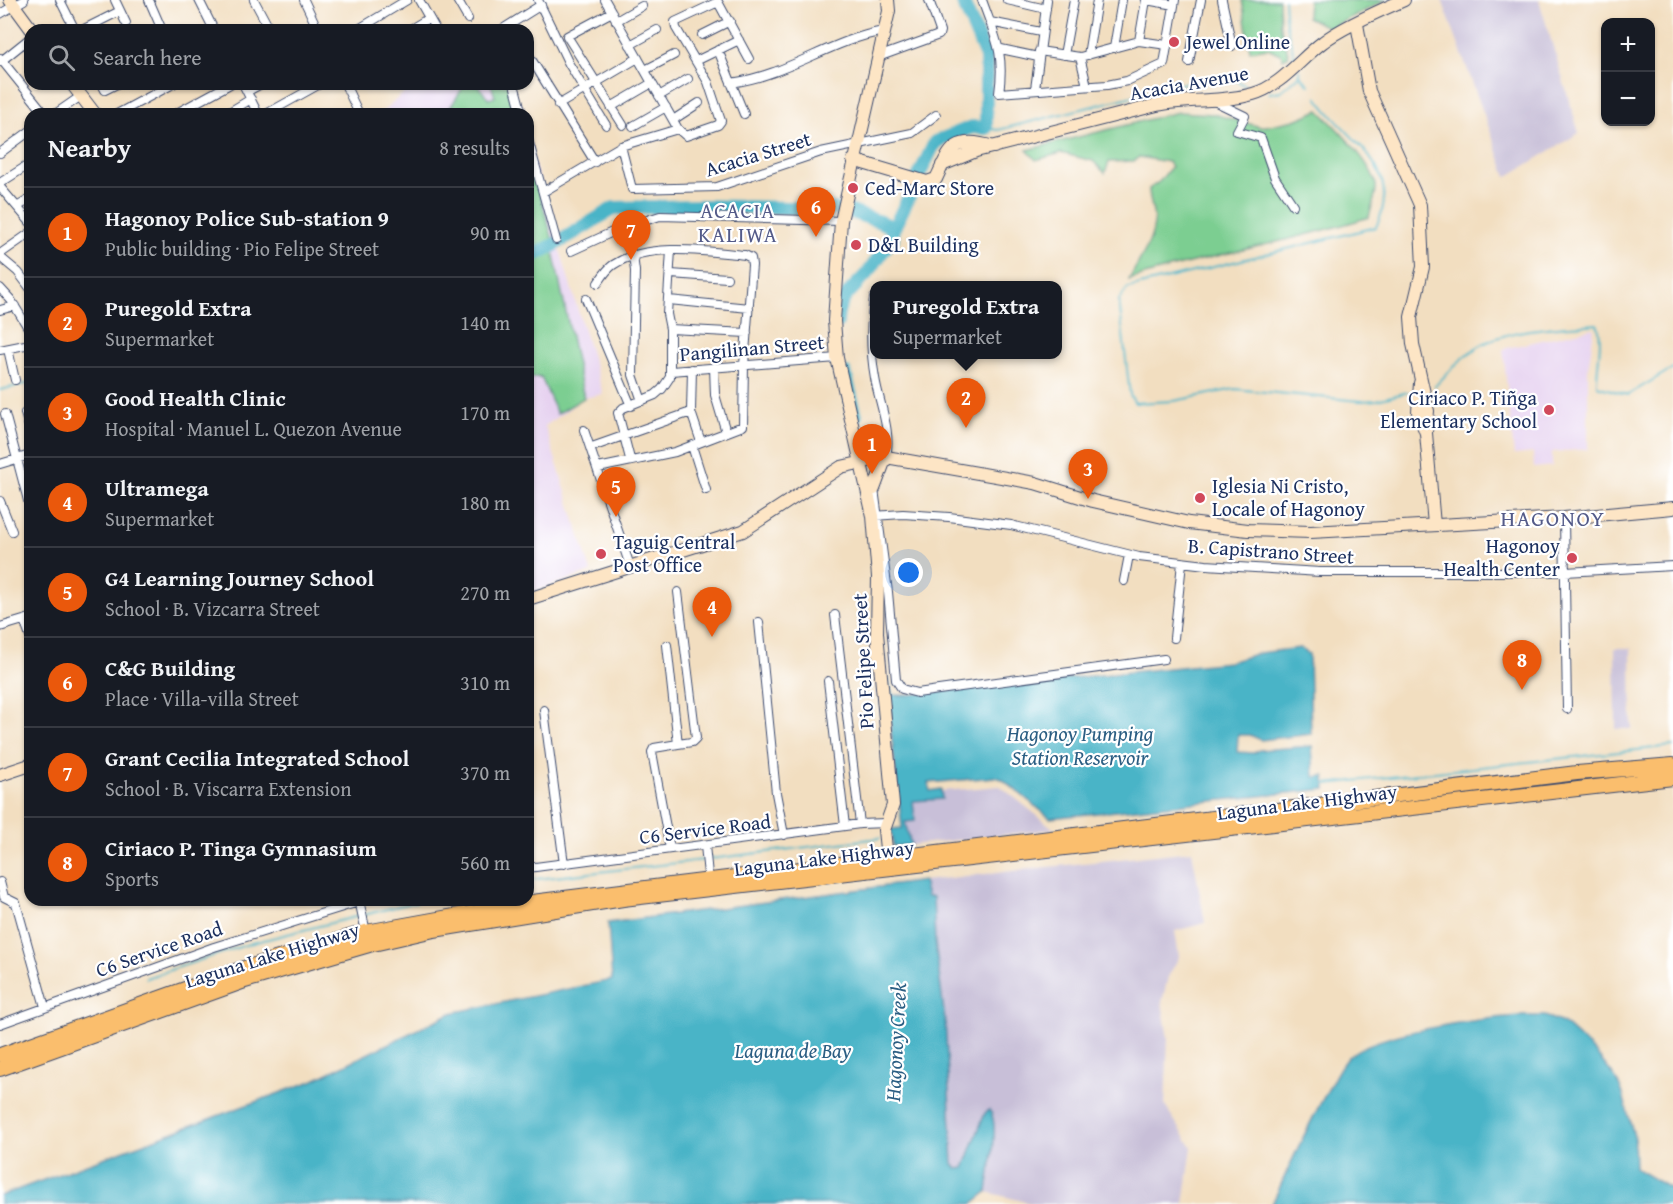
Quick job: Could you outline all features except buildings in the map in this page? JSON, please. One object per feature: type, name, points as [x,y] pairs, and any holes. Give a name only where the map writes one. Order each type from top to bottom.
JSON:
[{"type":"main road","name":"Pio Felipe Street","points":[[887,853],[885,826],[893,805],[884,633],[878,577],[873,459],[856,439],[837,358],[834,321],[841,221],[853,160],[889,11],[888,0]]},
{"type":"main road","name":"Acacia Avenue","points":[[853,160],[922,180],[936,179],[947,153],[972,141],[994,147],[1178,100],[1211,100],[1252,94],[1269,86],[1322,42],[1404,0]]},
{"type":"main road","points":[[15,2],[28,24]]},
{"type":"main road","points":[[1357,24],[1369,91],[1411,180],[1419,205],[1423,267],[1411,317],[1420,382],[1418,412],[1426,433],[1434,525]]},
{"type":"main road","points":[[76,90],[90,108]]},
{"type":"main road","points":[[534,597],[743,531],[846,465],[852,458],[856,439]]},
{"type":"main road","points":[[846,465],[873,459],[1035,483],[1093,501],[1200,525],[1311,532],[1564,518],[1673,508]]},
{"type":"main road","points":[[873,459],[874,489]]},
{"type":"main road","name":"Laguna Lake Highway","points":[[0,1070],[245,981],[369,945],[434,930],[623,899],[708,880],[887,853],[1577,773],[1673,765]]},
{"type":"main road","points":[[0,775],[24,767]]},
{"type":"main road","name":"Laguna Lake Highway","points":[[534,902],[708,880],[1673,778]]},
{"type":"main road","name":"Laguna Lake Highway","points":[[0,1055],[365,926],[504,906]]},
{"type":"street","points":[[60,0],[72,24]]},
{"type":"street","points":[[114,0],[126,22]]},
{"type":"street","points":[[149,0],[159,24]]},
{"type":"street","points":[[199,0],[211,24]]},
{"type":"street","points":[[254,0],[267,24]]},
{"type":"street","points":[[304,0],[315,24]]},
{"type":"street","points":[[367,24],[407,0]]},
{"type":"street","points":[[419,0],[432,24]]},
{"type":"street","points":[[457,0],[468,19]]},
{"type":"street","points":[[605,0],[678,129],[686,136],[721,123],[710,86],[676,28],[675,22],[716,2],[722,6],[749,58]]},
{"type":"street","points":[[878,57],[939,35],[929,0]]},
{"type":"street","points":[[982,0],[1001,49],[1003,70],[999,93],[1127,81],[1164,64],[1174,2],[1146,0],[1139,41]]},
{"type":"street","points":[[1007,0],[1046,5],[1035,89]]},
{"type":"street","points":[[1064,55],[1074,0]]},
{"type":"street","points":[[1087,86],[1084,56],[1097,0]]},
{"type":"street","points":[[1114,48],[1122,0]]},
{"type":"street","points":[[1189,62],[1201,0]]},
{"type":"street","points":[[1193,40],[1232,46],[1222,0]]},
{"type":"street","points":[[0,14],[15,2]]},
{"type":"street","points":[[516,24],[540,2],[585,90],[606,125]]},
{"type":"street","points":[[616,21],[642,6]]},
{"type":"street","points":[[94,24],[120,11]]},
{"type":"street","points":[[612,12],[567,36],[595,84],[623,125]]},
{"type":"street","points":[[419,24],[429,18]]},
{"type":"street","points":[[702,34],[730,21]]},
{"type":"street","points":[[990,22],[1041,32]]},
{"type":"street","points":[[630,45],[657,30]]},
{"type":"street","points":[[731,82],[772,74],[861,35],[884,32]]},
{"type":"street","points":[[696,61],[739,40]]},
{"type":"street","points":[[1001,49],[1084,56],[1139,41],[1167,45]]},
{"type":"street","points":[[24,43],[1,60],[24,88]]},
{"type":"street","points":[[718,50],[744,114]]},
{"type":"street","points":[[645,70],[674,55]]},
{"type":"street","points":[[558,105],[638,58]]},
{"type":"street","points":[[534,64],[595,162]]},
{"type":"street","points":[[659,96],[688,79]]},
{"type":"street","points":[[611,107],[652,83]]},
{"type":"street","points":[[25,90],[40,108]]},
{"type":"street","points":[[128,108],[162,90]]},
{"type":"street","points":[[186,108],[219,90]]},
{"type":"street","points":[[277,108],[309,90]]},
{"type":"street","points":[[348,90],[356,108]]},
{"type":"street","points":[[516,90],[520,108]]},
{"type":"street","points":[[231,108],[247,91],[255,108]]},
{"type":"street","points":[[64,108],[81,96]]},
{"type":"street","points":[[1211,100],[1245,116],[1238,131],[1262,138],[1275,178],[1293,205]]},
{"type":"street","points":[[673,120],[699,103]]},
{"type":"street","points":[[633,126],[666,107]]},
{"type":"street","points":[[857,143],[912,133],[936,115]]},
{"type":"street","points":[[543,192],[621,146],[678,129]]},
{"type":"street","points":[[0,153],[24,135]]},
{"type":"street","name":"Acacia Street","points":[[621,146],[632,189],[717,187],[821,152],[857,143]]},
{"type":"street","points":[[534,160],[556,240]]},
{"type":"street","points":[[24,168],[0,185],[24,215]]},
{"type":"street","points":[[17,207],[24,203]]},
{"type":"street","points":[[571,251],[619,229],[660,216],[841,221]]},
{"type":"street","points":[[619,229],[633,256],[636,284],[633,375],[642,401]]},
{"type":"street","points":[[24,237],[0,255],[24,280]]},
{"type":"street","points":[[630,459],[618,413],[662,389],[671,371],[669,300],[671,250]]},
{"type":"street","points":[[598,283],[614,264],[633,256],[671,250],[700,250],[751,258],[744,365],[743,426],[697,444],[647,459],[630,459],[598,468]]},
{"type":"street","points":[[671,274],[728,278]]},
{"type":"street","points":[[0,288],[24,321]]},
{"type":"street","points":[[586,299],[631,406]]},
{"type":"street","points":[[669,300],[749,308]]},
{"type":"street","points":[[0,310],[15,306]]},
{"type":"street","points":[[670,329],[747,333]]},
{"type":"street","points":[[15,380],[4,349],[24,345]]},
{"type":"street","name":"Pangilinan Street","points":[[671,371],[837,358]]},
{"type":"street","points":[[873,359],[889,447],[873,459]]},
{"type":"street","points":[[714,367],[715,395],[726,432]]},
{"type":"street","points":[[692,369],[691,412],[706,490]]},
{"type":"street","points":[[592,447],[691,412]]},
{"type":"street","points":[[5,414],[24,485]]},
{"type":"street","points":[[585,430],[630,566]]},
{"type":"street","points":[[0,464],[24,457]]},
{"type":"street","points":[[874,489],[875,516]]},
{"type":"street","points":[[0,501],[12,531]]},
{"type":"street","name":"B. Capistrano Street","points":[[875,516],[926,515],[1011,525],[1129,555],[1182,563],[1373,574],[1565,572],[1673,566]]},
{"type":"street","points":[[1564,518],[1567,709]]},
{"type":"street","points":[[1124,581],[1129,555]]},
{"type":"street","points":[[1174,638],[1182,563]]},
{"type":"street","points":[[670,849],[652,752],[654,748],[692,742],[696,738],[678,592]]},
{"type":"street","points":[[835,615],[860,824]]},
{"type":"street","points":[[0,627],[24,620]]},
{"type":"street","points":[[759,622],[776,793],[784,835]]},
{"type":"street","points":[[884,633],[896,680],[902,689],[917,693],[1164,660]]},
{"type":"street","points":[[667,645],[678,744]]},
{"type":"street","points":[[828,681],[845,826]]},
{"type":"street","points":[[544,710],[564,864]]},
{"type":"street","name":"C6 Service Road","points":[[534,867],[670,849],[705,848],[860,824],[885,826]]},
{"type":"street","points":[[705,848],[708,880]]},
{"type":"street","points":[[0,882],[4,897],[16,903],[45,1007]]},
{"type":"street","name":"C6 Service Road","points":[[0,1024],[214,947],[348,906]]},
{"type":"street","points":[[362,906],[365,926]]},
{"type":"shaded area","points":[[1442,0],[1539,0],[1579,133],[1507,177]]},
{"type":"shaded area","points":[[407,90],[512,90],[517,108],[387,108]]},
{"type":"shaded area","points":[[534,163],[603,394],[584,398],[545,426],[591,572],[534,591]]},
{"type":"shaded area","name":"Ciriaco P. Tiñga Elementary School","points":[[1594,328],[1588,371],[1588,449],[1552,452],[1552,466],[1534,468],[1533,453],[1514,455],[1503,349]]},
{"type":"shaded area","points":[[1615,648],[1631,648],[1632,729],[1616,729]]},
{"type":"shaded area","points":[[1000,786],[1054,829],[911,845],[905,822],[913,801],[941,799],[942,791]]},
{"type":"shaded area","points":[[1192,851],[1205,923],[1175,931],[1179,957],[1168,977],[1162,1002],[1168,1038],[1165,1106],[1192,1147],[1184,1204],[1034,1204],[987,1192],[993,1146],[985,1113],[964,1168],[959,1170],[953,1164],[945,1020],[935,942],[933,898],[927,897],[923,881]]},
{"type":"green space","points":[[1242,0],[1279,0],[1280,25],[1289,56],[1283,59],[1282,55],[1268,48],[1250,51]]},
{"type":"green space","points":[[1308,0],[1387,0],[1329,28],[1307,17]]},
{"type":"green space","points":[[461,90],[481,90],[489,99],[495,97],[493,90],[510,90],[514,108],[450,108]]},
{"type":"green space","points":[[1319,110],[1352,145],[1373,176],[1376,189],[1369,217],[1129,280],[1148,245],[1153,230],[1154,218],[1149,189],[1160,181],[1171,167],[1168,162],[1139,157],[1134,161],[1109,162],[1105,173],[1093,161],[1061,153],[1036,160],[1027,150],[1178,112],[1213,114],[1261,127],[1295,120]]},
{"type":"green space","points":[[534,175],[554,243],[534,253]]},
{"type":"green space","points":[[553,251],[584,398],[557,414],[541,377],[534,378],[534,261]]},
{"type":"water","name":"Hagonoy Pumping Station Reservoir","points":[[1300,648],[1309,654],[1311,734],[1261,740],[1250,735],[1238,735],[1237,752],[1254,753],[1259,750],[1312,746],[1314,777],[1325,776],[1326,789],[1050,818],[1002,779],[995,777],[928,783],[930,791],[941,789],[942,799],[913,801],[915,821],[905,822],[911,845],[893,846],[891,829],[902,828],[887,695],[1229,662],[1259,653]]},
{"type":"water","name":"Laguna de Bay","points":[[923,881],[927,897],[933,897],[935,942],[945,1020],[953,1164],[957,1169],[964,1168],[985,1113],[989,1110],[994,1125],[987,1192],[972,1204],[0,1204],[0,1196],[312,1081],[451,1013],[612,980],[608,923]]},
{"type":"water","points":[[1521,1016],[1545,1016],[1563,1023],[1594,1051],[1614,1076],[1622,1091],[1634,1136],[1635,1168],[1673,1190],[1673,1204],[1272,1204],[1313,1117],[1337,1072],[1348,1057],[1361,1048],[1404,1034],[1457,1023]]},
{"type":"waterway","points":[[893,230],[935,142],[972,127],[986,128],[986,57],[962,0]]},
{"type":"waterway","points":[[1284,0],[1286,25],[1295,59]]},
{"type":"waterway","points":[[1269,93],[1281,91],[1300,75],[1299,70]]},
{"type":"waterway","points":[[1300,75],[1309,85]]},
{"type":"waterway","points":[[986,128],[998,130],[1185,83],[1236,80],[1252,90]]},
{"type":"waterway","points":[[1317,97],[1368,155],[1378,171],[1383,187],[1383,206],[1376,227],[1128,288],[1119,300],[1130,395],[1135,403],[1174,401],[1235,389],[1361,401],[1377,400],[1408,392]]},
{"type":"waterway","points":[[559,242],[614,208],[699,206],[835,209]]},
{"type":"waterway","points":[[849,211],[886,224],[893,230]]},
{"type":"waterway","name":"Hagonoy Creek","points":[[837,322],[844,299],[893,239],[893,230]]},
{"type":"waterway","points":[[534,255],[556,244]]},
{"type":"waterway","points":[[1435,386],[1465,357],[1485,343],[1525,331],[1569,326],[1597,324],[1600,337],[1597,386],[1628,395],[1673,368]]},
{"type":"waterway","name":"Hagonoy Creek","points":[[845,373],[856,416]]},
{"type":"waterway","points":[[0,390],[24,384]]},
{"type":"waterway","name":"Hagonoy Creek","points":[[887,677],[893,697]]},
{"type":"waterway","points":[[1326,784],[1673,746]]},
{"type":"waterway","points":[[710,859],[880,838]]},
{"type":"waterway","points":[[534,879],[704,860]]},
{"type":"waterway","points":[[364,915],[399,906]]},
{"type":"waterway","points":[[146,978],[252,943],[359,916]]},
{"type":"place","name":"Jewel Online","points":[[1174,42]]},
{"type":"place","name":"Ced-Marc Store","points":[[853,188]]},
{"type":"place","name":"C&G Building","points":[[816,237]]},
{"type":"place","name":"D&L Building","points":[[856,245]]},
{"type":"place","name":"Grant Cecilia Integrated School","points":[[631,260]]},
{"type":"place","name":"Ciriaco P. Tiñga Elementary School","points":[[1549,410]]},
{"type":"place","name":"Puregold Extra","points":[[966,428]]},
{"type":"place","name":"Hagonoy Police Sub-station 9","points":[[872,474]]},
{"type":"place","name":"Iglesia Ni Cristo, Locale of Hagonoy","points":[[1200,498]]},
{"type":"place","name":"Good Health Clinic","points":[[1088,499]]},
{"type":"place","name":"G4 Learning Journey School","points":[[616,517]]},
{"type":"place","name":"Taguig Central Post Office","points":[[601,554]]},
{"type":"place","name":"Hagonoy Health Center","points":[[1572,558]]},
{"type":"place","name":"Ultramega","points":[[712,637]]},
{"type":"place","name":"Ciriaco P. Tinga Gymnasium","points":[[1522,690]]},
{"type":"district","name":"ACACIA KALIWA","points":[[738,223]]},
{"type":"district","name":"HAGONOY","points":[[1553,518]]}]
